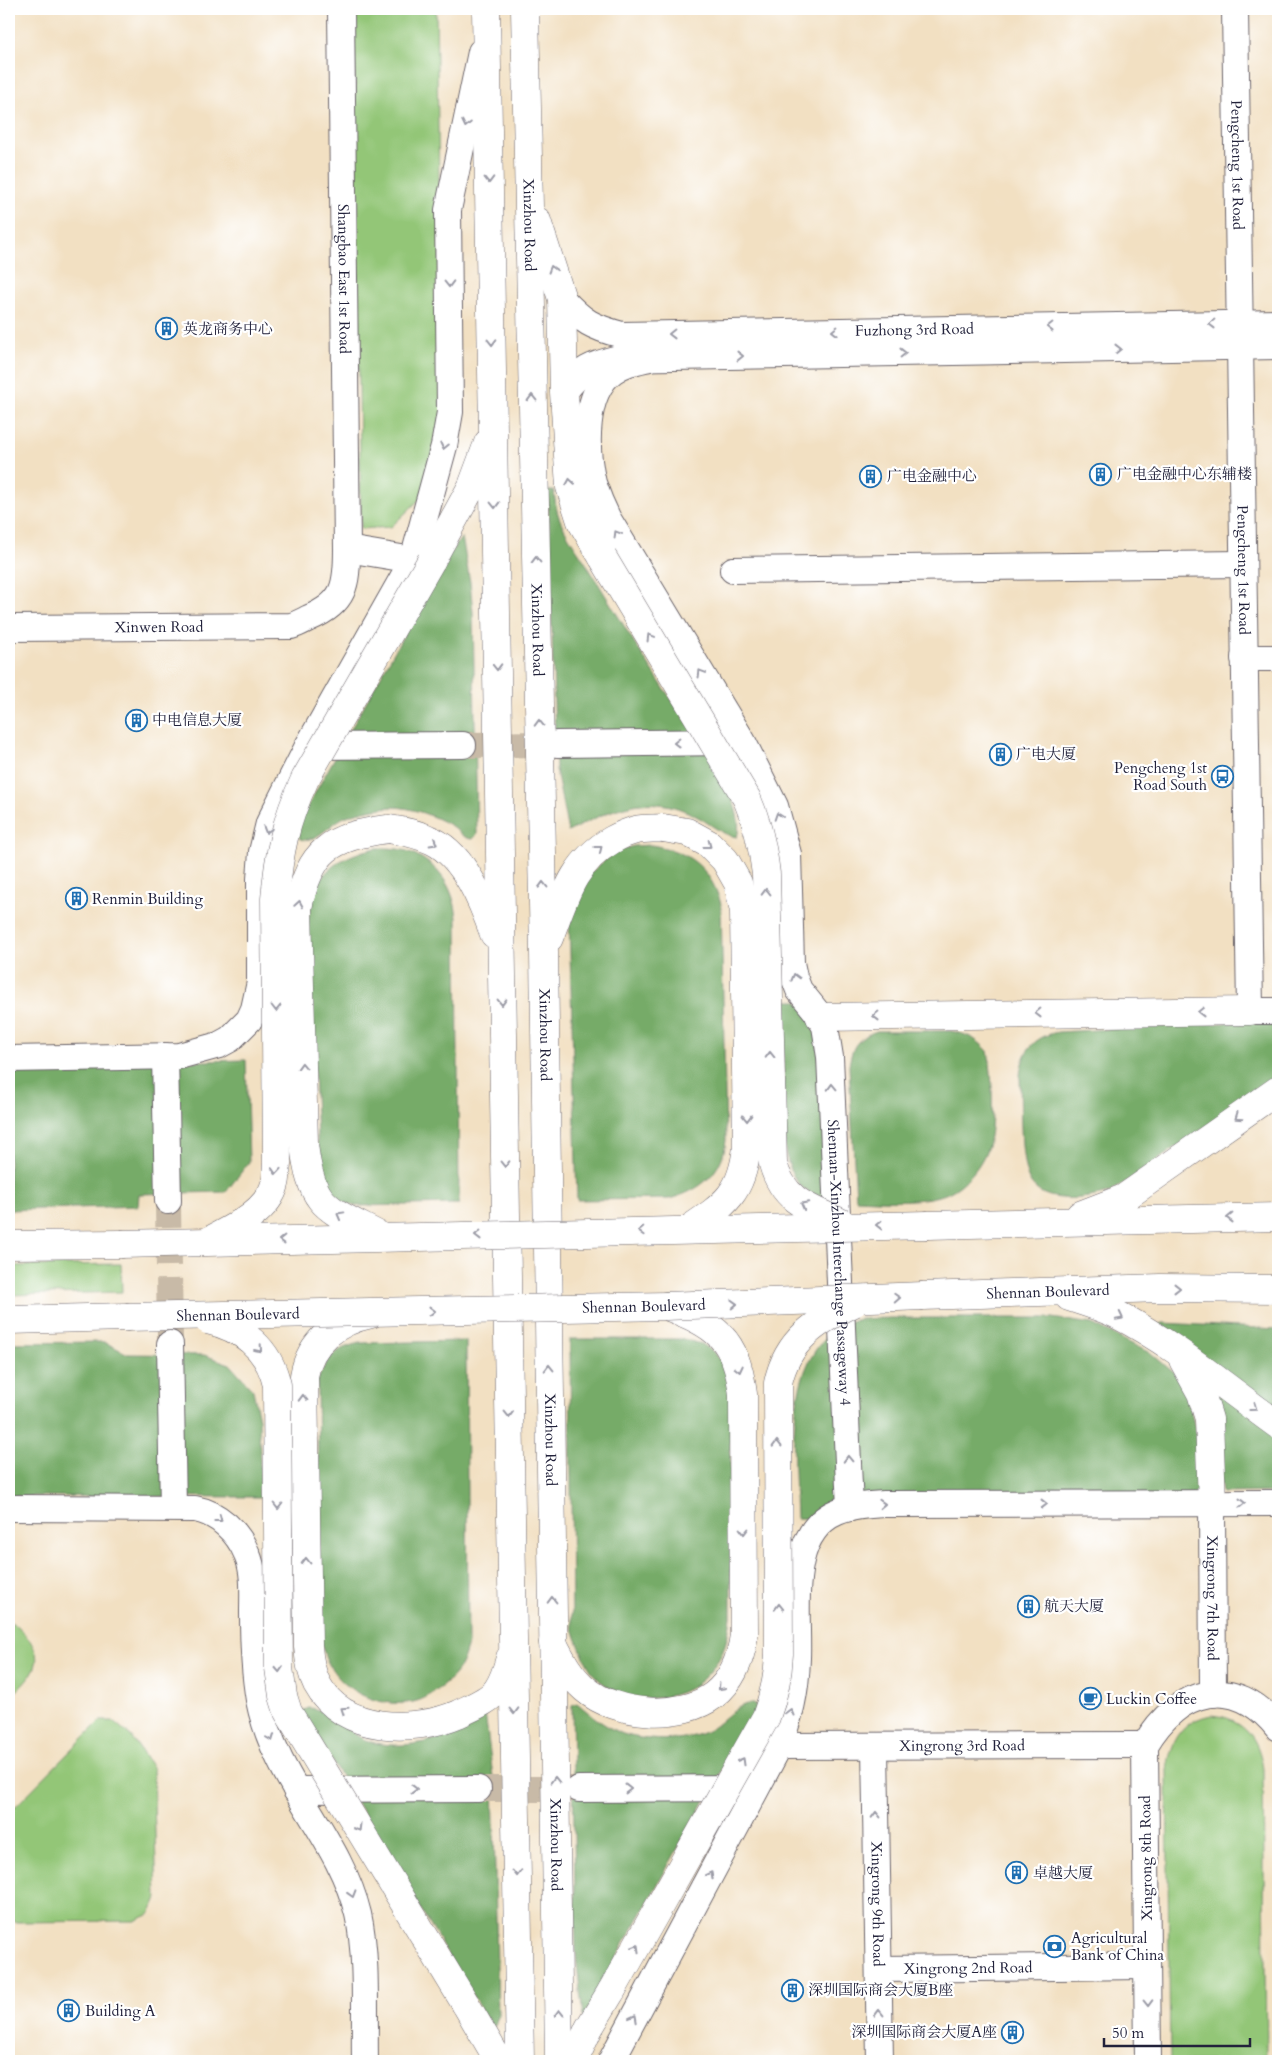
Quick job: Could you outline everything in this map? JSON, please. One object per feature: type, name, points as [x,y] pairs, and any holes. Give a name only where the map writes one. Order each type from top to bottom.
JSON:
[{"type":"main road","name":"Xinzhou Road","points":[[525,9],[544,952],[552,1643],[560,2061]]},
{"type":"main road","points":[[487,17],[520,2061]]},
{"type":"main road","points":[[528,191],[562,299],[564,392],[570,486],[581,521],[747,799],[754,814],[766,874],[773,1164],[777,1176],[791,1198],[848,1226]]},
{"type":"main road","points":[[209,1241],[239,1224],[253,1213],[269,1198],[275,1184],[277,1154],[275,899],[278,862],[284,832],[292,808],[305,779],[422,560],[472,486],[484,457],[493,424]]},
{"type":"main road","points":[[384,1238],[328,1208],[318,1198],[310,1181],[304,1144],[298,931],[298,908],[302,885],[309,868],[323,851],[342,838],[362,832],[388,828],[412,833],[435,842],[456,860],[480,897],[502,953]]},
{"type":"main road","points":[[544,952],[570,883],[585,861],[603,845],[620,835],[636,830],[663,828],[687,832],[708,844],[725,860],[738,883],[744,911],[747,1147],[745,1169],[736,1190],[718,1210],[689,1229]]},
{"type":"main road","points":[[820,1017],[1250,1011]]},
{"type":"main road","points":[[1063,1222],[1124,1198],[1278,1090]]},
{"type":"main road","points":[[9,1245],[384,1238],[1278,1216]]},
{"type":"main road","name":"Shennan Boulevard","points":[[9,1320],[666,1306],[1160,1288],[1278,1289]]},
{"type":"main road","points":[[1058,1293],[1114,1314],[1180,1354],[1278,1425]]},
{"type":"main road","points":[[574,2061],[589,2028],[766,1717],[773,1700],[779,1654],[778,1383],[781,1368],[796,1342],[822,1320],[862,1300]]},
{"type":"main road","points":[[552,1643],[566,1669],[586,1690],[608,1702],[635,1711],[662,1712],[692,1706],[714,1695],[730,1677],[741,1655],[744,1635],[743,1394],[738,1361],[722,1337],[699,1320],[666,1306]]},
{"type":"main road","points":[[383,1312],[348,1320],[330,1332],[321,1340],[309,1357],[306,1366],[303,1386],[308,1647],[312,1673],[318,1685],[340,1708],[358,1718],[389,1726],[418,1726],[446,1719],[474,1707],[496,1691],[507,1672],[513,1645]]},
{"type":"main road","points":[[184,1316],[220,1323],[246,1336],[262,1351],[274,1373],[278,1398],[279,1668],[283,1696],[295,1725],[499,2061]]},
{"type":"main road","points":[[1180,1354],[1201,1393],[1209,1418],[1212,1503]]},
{"type":"street","name":"Shangbao East 1st Road","points":[[341,9],[347,549]]},
{"type":"street","name":"Pengcheng 1st Road","points":[[1235,9],[1250,1011]]},
{"type":"street","points":[[9,1059],[165,1056],[193,1053],[219,1045],[235,1034],[249,1020],[254,1009],[260,982],[260,879],[265,837],[275,808],[308,746],[422,560],[450,412],[448,210],[487,17]]},
{"type":"street","name":"Fuzhong 3rd Road","points":[[562,299],[579,318],[599,329],[622,335],[1240,335],[1278,346]]},
{"type":"street","name":"Fuzhong 3rd Road","points":[[564,392],[578,374],[598,363],[619,358],[1240,335],[1278,322]]},
{"type":"street","points":[[649,358],[632,362],[612,372],[600,385],[595,395],[591,406],[589,433],[590,465],[593,483],[608,519],[743,742],[775,806],[788,854],[791,963],[799,990],[820,1017]]},
{"type":"street","points":[[347,549],[422,560]]},
{"type":"street","name":"Xinwen Road","points":[[9,628],[291,626],[331,607],[341,594],[346,576],[347,549]]},
{"type":"street","points":[[733,570],[1243,564]]},
{"type":"street","name":"Xinwen Road","points":[[9,616],[283,614],[308,619]]},
{"type":"street","points":[[1244,658],[1278,658]]},
{"type":"street","points":[[557,744],[743,742]]},
{"type":"street","points":[[308,746],[463,746]]},
{"type":"street","points":[[1250,1011],[1278,1011]]},
{"type":"street","name":"Shennan-Xinzhou Interchange Passageway 4","points":[[820,1017],[825,1026],[830,1057],[850,1508]]},
{"type":"street","points":[[165,1056],[168,1201]]},
{"type":"street","points":[[170,1344],[173,1508]]},
{"type":"street","name":"Xingrong 7th Road","points":[[1212,1503],[1213,1694]]},
{"type":"street","points":[[611,2061],[778,1746],[791,1712],[795,1688],[798,1659],[798,1581],[804,1550],[817,1527],[826,1519],[850,1508],[886,1504],[1278,1503]]},
{"type":"street","points":[[9,1508],[195,1509],[212,1514],[229,1527],[247,1554],[252,1574],[254,1654],[260,1702],[271,1741],[284,1771],[343,1869],[358,1916],[363,1958],[365,2061]]},
{"type":"street","points":[[1145,1745],[1163,1719],[1173,1710],[1184,1702],[1199,1696],[1213,1694],[1229,1695],[1254,1704],[1278,1728]]},
{"type":"street","name":"Xingrong 3rd Road","points":[[778,1746],[1145,1745]]},
{"type":"street","name":"Xingrong 8th Road","points":[[1145,1745],[1148,2061]]},
{"type":"street","name":"Xingrong 9th Road","points":[[875,1746],[880,2061]]},
{"type":"street","points":[[579,1789],[757,1788]]},
{"type":"street","points":[[296,1790],[478,1789]]},
{"type":"street","name":"Xingrong 2nd Road","points":[[878,1968],[1147,1966]]},
{"type":"green space","points":[[354,9],[436,9],[443,413],[422,497],[391,527],[361,529]]},
{"type":"green space","points":[[548,491],[554,491],[558,514],[569,538],[647,663],[714,763],[734,804],[738,822],[737,837],[726,834],[696,816],[678,808],[662,804],[630,806],[615,810],[568,832],[556,770]]},
{"type":"green space","points":[[462,537],[473,612],[477,834],[473,839],[469,839],[450,825],[430,815],[414,810],[392,807],[369,810],[347,816],[312,838],[300,839],[297,831],[307,807],[450,553]]},
{"type":"green space","points":[[651,845],[676,852],[696,863],[711,880],[721,904],[726,1140],[724,1152],[715,1171],[708,1179],[700,1186],[680,1196],[669,1199],[577,1200],[569,918],[577,884],[616,851],[634,846]]},
{"type":"green space","points":[[377,848],[408,851],[422,858],[438,871],[453,897],[457,918],[459,1204],[355,1206],[343,1202],[319,1178],[307,925],[314,891],[327,871],[350,856]]},
{"type":"green space","points":[[782,1001],[797,1001],[820,1026],[827,1196],[817,1195],[802,1188],[789,1166],[787,1158],[785,1149]]},
{"type":"green space","points":[[1278,1020],[1278,1077],[1111,1192],[1091,1197],[1054,1197],[1044,1194],[1035,1188],[1029,1180],[1022,1145],[1020,1076],[1026,1053],[1030,1047],[1042,1038],[1058,1032]]},
{"type":"green space","points":[[877,1031],[951,1031],[971,1038],[988,1051],[992,1096],[992,1121],[989,1142],[982,1159],[971,1175],[964,1183],[948,1193],[929,1198],[908,1200],[856,1199],[849,1066],[854,1048],[860,1040]]},
{"type":"green space","points":[[246,1060],[249,1162],[226,1192],[139,1194],[138,1206],[9,1210],[9,1066]]},
{"type":"green space","points":[[121,1264],[122,1292],[9,1295],[9,1266]]},
{"type":"green space","points":[[1052,1318],[1092,1324],[1152,1354],[1181,1379],[1197,1437],[1199,1494],[816,1519],[796,1518],[794,1437],[796,1408],[802,1381],[812,1356],[827,1336],[849,1322],[864,1319]]},
{"type":"green space","points":[[1163,1323],[1278,1329],[1278,1410],[1158,1325]]},
{"type":"green space","points":[[570,1339],[683,1339],[702,1344],[715,1353],[725,1367],[730,1383],[730,1624],[723,1650],[712,1669],[688,1689],[673,1695],[658,1698],[642,1698],[626,1695],[612,1689],[599,1680],[590,1669],[572,1626]]},
{"type":"green space","points":[[466,1341],[468,1644],[457,1671],[435,1692],[413,1702],[385,1702],[372,1699],[359,1694],[338,1677],[330,1666],[322,1648],[320,1630],[317,1382],[324,1366],[332,1355],[351,1345],[360,1343]]},
{"type":"green space","points":[[104,1342],[128,1354],[204,1355],[230,1364],[253,1390],[259,1419],[261,1497],[9,1496],[9,1343]]},
{"type":"green space","points":[[1209,1385],[1278,1431],[1278,1492],[1222,1493]]},
{"type":"green space","points":[[9,1623],[17,1627],[34,1646],[36,1663],[29,1678],[9,1699]]},
{"type":"green space","points":[[577,1703],[602,1723],[618,1732],[639,1738],[664,1740],[700,1734],[714,1727],[730,1713],[742,1706],[754,1704],[757,1708],[583,2017],[576,1955],[572,1705]]},
{"type":"green space","points":[[309,1708],[328,1714],[356,1735],[366,1740],[389,1745],[415,1744],[438,1738],[485,1713],[493,1777],[498,2016],[495,2025],[490,2025],[302,1711]]},
{"type":"green space","points":[[1212,1715],[1233,1720],[1248,1732],[1258,1748],[1263,1769],[1266,2061],[1170,2061],[1167,1770],[1175,1741],[1180,1734],[1193,1722]]},
{"type":"green space","points":[[100,1721],[113,1721],[131,1736],[153,1769],[157,1898],[150,1914],[135,1921],[16,1922],[9,1919],[9,1816],[15,1807]]},
{"type":"tunnel","points":[[463,745],[557,744]]},
{"type":"tunnel","points":[[168,1201],[170,1338]]},
{"type":"tunnel","points":[[478,1789],[577,1789]]},
{"type":"place","name":"英龙商务中心","points":[[167,329]]},
{"type":"place","name":"广电金融中心东辅楼","points":[[1101,474]]},
{"type":"place","name":"广电金融中心","points":[[871,476]]},
{"type":"place","name":"中电信息大厦","points":[[136,720]]},
{"type":"place","name":"广电大厦","points":[[1000,754]]},
{"type":"place","name":"Pengcheng 1st Road South","points":[[1223,777]]},
{"type":"place","name":"Renmin Building","points":[[76,899]]},
{"type":"place","name":"航天大厦","points":[[1028,1606]]},
{"type":"place","name":"Luckin Coffee","points":[[1090,1699]]},
{"type":"place","name":"卓越大厦","points":[[1017,1873]]},
{"type":"place","name":"Agricultural Bank of China","points":[[1055,1947]]},
{"type":"place","name":"深圳国际商会大厦B座","points":[[792,1990]]},
{"type":"place","name":"Building A","points":[[69,2011]]},
{"type":"place","name":"深圳国际商会大厦A座","points":[[1013,2032]]}]
